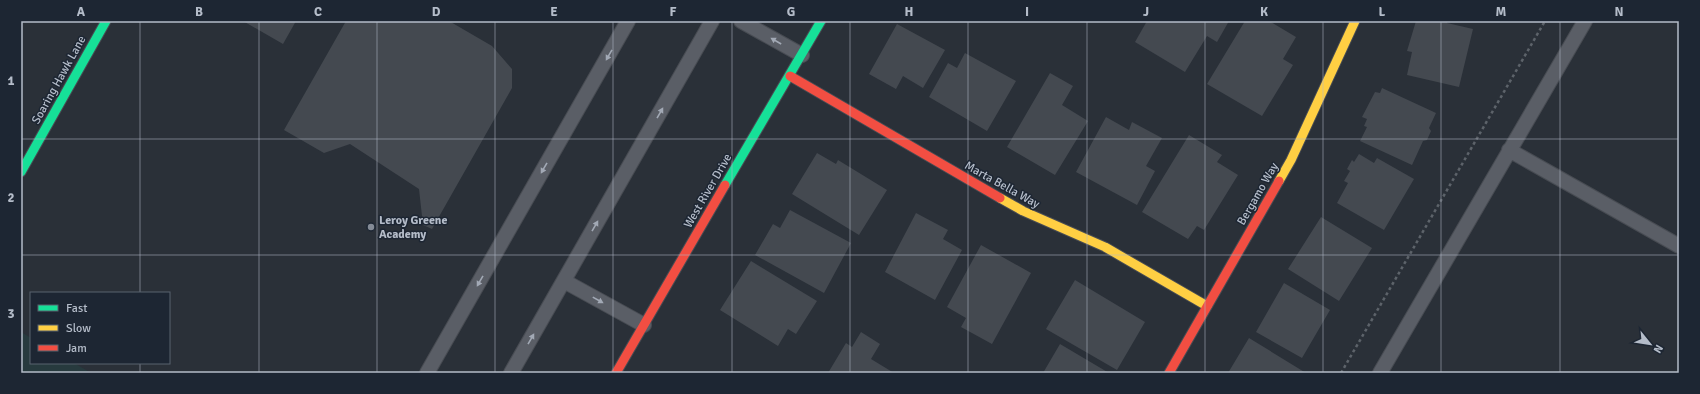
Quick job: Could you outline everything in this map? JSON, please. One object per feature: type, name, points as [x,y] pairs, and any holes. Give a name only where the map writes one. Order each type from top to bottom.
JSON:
[{"type":"street","name":"Soaring Hawk Lane","points":[[21,172],[26,151],[106,21]]},
{"type":"street","name":"West River Drive","points":[[616,373],[821,21]]},
{"type":"street","name":"Bergamo Way","points":[[1169,373],[1291,160],[1355,21]]},
{"type":"street","name":"Marta Bella Way","points":[[790,76],[1023,212],[1105,247],[1207,306]]},
{"type":"lane","points":[[427,373],[628,21]]},
{"type":"lane","points":[[511,373],[712,21]]},
{"type":"lane","points":[[741,21],[802,55]]},
{"type":"lane","points":[[1380,373],[1585,21]]},
{"type":"lane","points":[[1509,150],[1679,246]]},
{"type":"lane","points":[[564,281],[644,325]]},
{"type":"path","points":[[1341,373],[1544,21]]},
{"type":"green space","points":[[21,332],[30,337],[30,364],[76,364],[91,373],[21,373]]},
{"type":"building","points":[[243,21],[296,21],[283,44]]},
{"type":"building","points":[[346,21],[449,21],[492,46],[512,69],[512,88],[432,229],[423,225],[419,189],[350,144],[324,153],[284,130]]},
{"type":"building","points":[[1147,21],[1229,21],[1217,42],[1207,36],[1185,72],[1135,42]]},
{"type":"building","points":[[1245,21],[1269,21],[1296,37],[1283,59],[1293,65],[1262,116],[1207,84]]},
{"type":"building","points":[[1416,21],[1447,21],[1447,23],[1473,29],[1459,87],[1407,75],[1412,52],[1407,51]]},
{"type":"building","points":[[897,24],[945,50],[923,88],[903,76],[896,89],[869,74]]},
{"type":"building","points":[[965,53],[1016,81],[987,131],[929,97],[948,63],[957,68]]},
{"type":"building","points":[[1050,73],[1073,86],[1062,105],[1088,121],[1055,175],[1007,147]]},
{"type":"building","points":[[1382,88],[1436,113],[1429,128],[1431,131],[1427,140],[1423,141],[1412,165],[1360,141],[1367,127],[1364,126],[1367,119],[1362,117],[1375,92],[1380,93]]},
{"type":"building","points":[[1106,117],[1129,130],[1132,122],[1162,138],[1146,166],[1155,171],[1137,205],[1076,172]]},
{"type":"building","points":[[1189,135],[1222,155],[1217,162],[1238,175],[1204,230],[1197,226],[1188,239],[1142,212]]},
{"type":"building","points":[[817,153],[836,164],[838,160],[887,190],[859,235],[792,194]]},
{"type":"building","points":[[1359,154],[1374,163],[1377,158],[1414,179],[1384,230],[1337,203],[1348,183],[1344,181],[1350,171],[1347,169],[1352,160],[1354,162]]},
{"type":"building","points":[[790,210],[851,243],[824,293],[755,255],[773,224],[780,228]]},
{"type":"building","points":[[916,213],[948,230],[943,239],[962,250],[935,300],[885,272]]},
{"type":"building","points":[[1321,217],[1372,248],[1339,301],[1288,269]]},
{"type":"building","points":[[981,245],[1031,273],[992,344],[961,327],[966,318],[947,307]]},
{"type":"building","points":[[751,261],[817,301],[796,334],[788,329],[778,346],[720,310]]},
{"type":"building","points":[[1075,280],[1145,322],[1117,370],[1046,329]]},
{"type":"building","points":[[1284,283],[1330,310],[1302,358],[1256,332]]},
{"type":"building","points":[[861,332],[880,344],[871,359],[894,373],[828,373],[846,343],[852,347]]},
{"type":"building","points":[[1249,338],[1306,373],[1228,373]]},
{"type":"building","points":[[1060,344],[1109,373],[1043,373]]},
{"type":"traffic: fast","points":[[21,172],[106,21]]},
{"type":"traffic: fast","points":[[725,185],[821,21]]},
{"type":"traffic: slow","points":[[1279,181],[1291,160],[1355,21]]},
{"type":"traffic: slow","points":[[1000,198],[1023,211],[1105,247],[1207,306]]},
{"type":"traffic: jam","points":[[790,76],[1000,198]]},
{"type":"traffic: jam","points":[[1169,373],[1279,181]]},
{"type":"traffic: jam","points":[[616,373],[725,185]]},
{"type":"place","name":"Leroy Greene Academy","points":[[371,227]]}]
